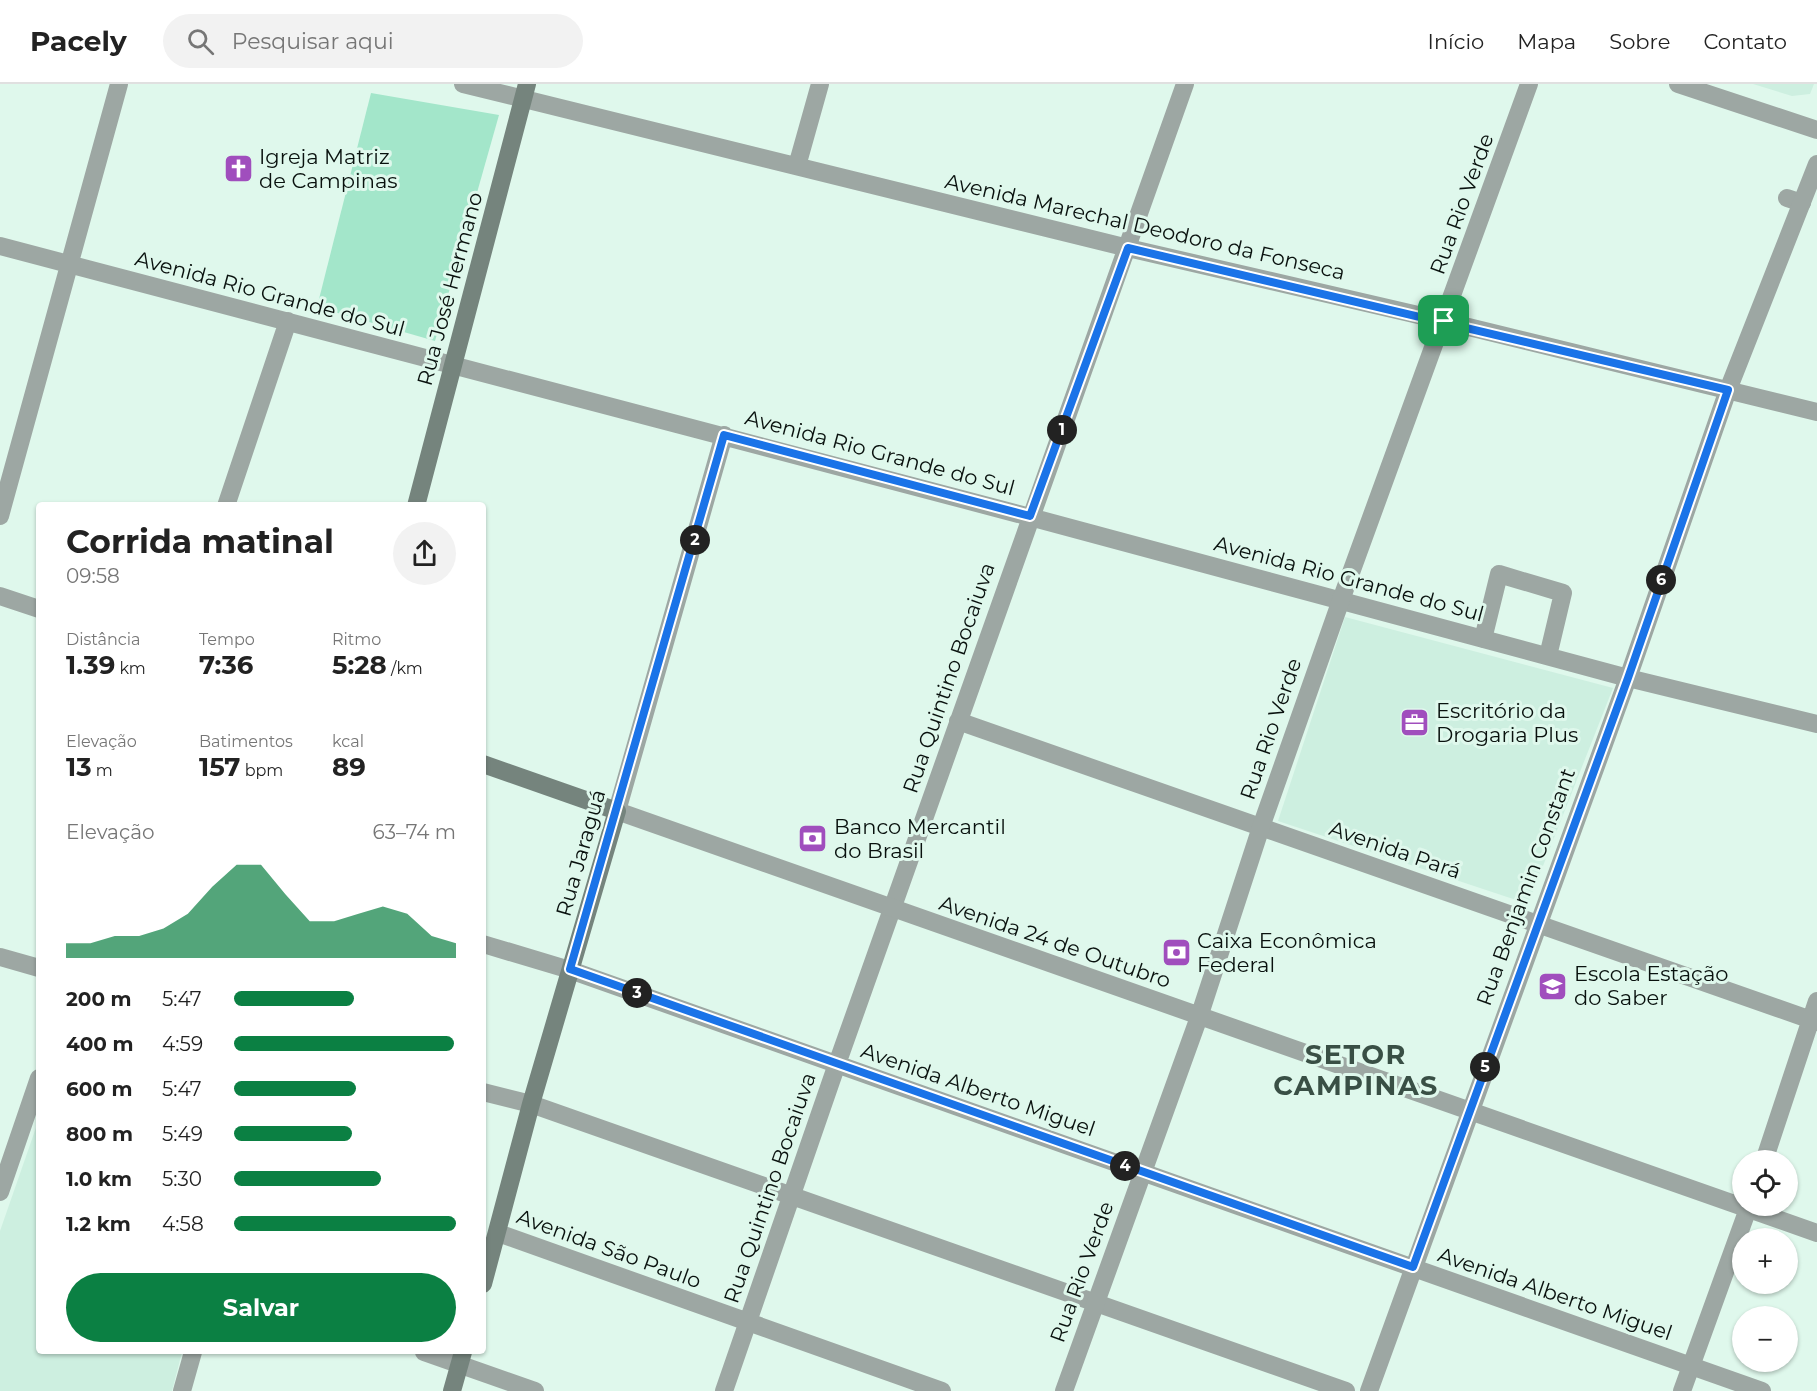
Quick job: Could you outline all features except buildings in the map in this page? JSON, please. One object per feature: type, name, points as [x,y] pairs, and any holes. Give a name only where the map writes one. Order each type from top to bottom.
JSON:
[{"type":"main road","name":"Rua José Hermano","points":[[417,502],[525,91]]},
{"type":"main road","name":"Avenida 24 de Outubro","points":[[486,765],[617,811]]},
{"type":"main road","name":"Rua Jaraguá","points":[[486,1274],[531,1104],[617,811]]},
{"type":"main road","points":[[452,1391],[461,1358]]},
{"type":"street","points":[[0,516],[119,84]]},
{"type":"street","name":"Avenida Marechal Deodoro da Fonseca","points":[[463,84],[525,91],[797,166],[1128,248],[1444,321],[1817,412]]},
{"type":"street","points":[[797,166],[820,84]]},
{"type":"street","name":"Rua Quintino Bocaiuva","points":[[724,1391],[1030,516],[1185,84]]},
{"type":"street","name":"Rua Rio Verde","points":[[1064,1391],[1199,1017],[1260,827],[1529,84]]},
{"type":"street","points":[[1678,84],[1817,130]]},
{"type":"street","name":"Rua Benjamin Constant","points":[[1369,1391],[1536,923],[1628,678],[1794,201],[1817,164]]},
{"type":"street","name":"Avenida Rio Grande do Sul","points":[[0,246],[1030,516],[1628,678],[1817,724]]},
{"type":"street","points":[[227,502],[288,321]]},
{"type":"street","name":"Rua Jaraguá","points":[[617,811],[724,435]]},
{"type":"street","points":[[1483,639],[1499,574],[1563,593],[1548,656]]},
{"type":"street","points":[[0,596],[36,608]]},
{"type":"street","name":"Avenida Pará","points":[[958,721],[1814,1021]]},
{"type":"street","name":"Avenida 24 de Outubro","points":[[617,811],[1199,1017],[1470,1109],[1732,1202]]},
{"type":"street","name":"Avenida Alberto Miguel","points":[[486,945],[570,969],[1762,1391]]},
{"type":"street","points":[[0,957],[36,967]]},
{"type":"street","points":[[1768,1150],[1814,1021],[1817,1001]]},
{"type":"street","points":[[0,1192],[36,1087]]},
{"type":"street","points":[[486,1093],[531,1104],[1346,1391]]},
{"type":"street","points":[[1682,1391],[1746,1216]]},
{"type":"street","name":"Avenida 24 de Outubro","points":[[1771,1216],[1817,1233]]},
{"type":"street","name":"Avenida São Paulo","points":[[498,1233],[942,1391]]},
{"type":"street","points":[[182,1391],[192,1354]]},
{"type":"street","points":[[436,1354],[461,1358],[535,1391]]},
{"type":"shaded area","points":[[1753,84],[1814,84],[1810,94],[1792,96]]},
{"type":"shaded area","points":[[1345,617],[1613,688],[1528,904],[1278,821]]},
{"type":"shaded area","points":[[36,1128],[36,1354],[181,1354],[172,1391],[0,1391],[0,1231]]},
{"type":"green space","points":[[371,93],[499,115],[435,341],[317,307]]},
{"type":"place","name":"Igreja Matriz de Campinas","points":[[238,169]]},
{"type":"place","name":"Escritório da Drogaria Plus","points":[[1415,723]]},
{"type":"place","name":"Banco Mercantil do Brasil","points":[[813,839]]},
{"type":"place","name":"Caixa Econômica Federal","points":[[1176,953]]},
{"type":"place","name":"Escola Estação do Saber","points":[[1553,986]]},
{"type":"district","name":"SETOR CAMPINAS","points":[[1356,1070]]},
{"type":"route","points":[[1128,248],[1444,321],[1728,390],[1628,678],[1536,923],[1413,1267],[570,969],[724,435],[1030,516],[1128,248]]}]
